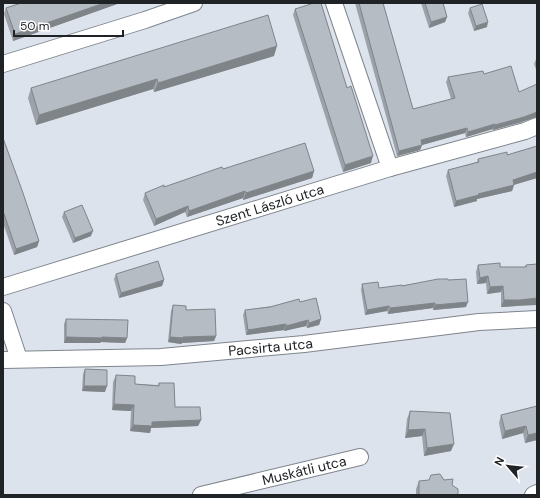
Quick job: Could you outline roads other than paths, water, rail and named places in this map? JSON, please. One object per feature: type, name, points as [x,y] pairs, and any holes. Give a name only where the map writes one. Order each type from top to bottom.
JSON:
[{"type":"street","points":[[3,64],[145,20],[194,3]]},
{"type":"street","points":[[334,3],[390,168]]},
{"type":"street","name":"Szent László utca","points":[[3,287],[390,168],[525,131],[537,126]]},
{"type":"street","points":[[3,311],[11,360]]},
{"type":"street","name":"Pacsirta utca","points":[[11,360],[161,357],[304,344],[479,322],[537,319]]},
{"type":"street","name":"Muskátli utca","points":[[201,495],[360,457]]},
{"type":"street","points":[[533,495],[537,493]]}]
